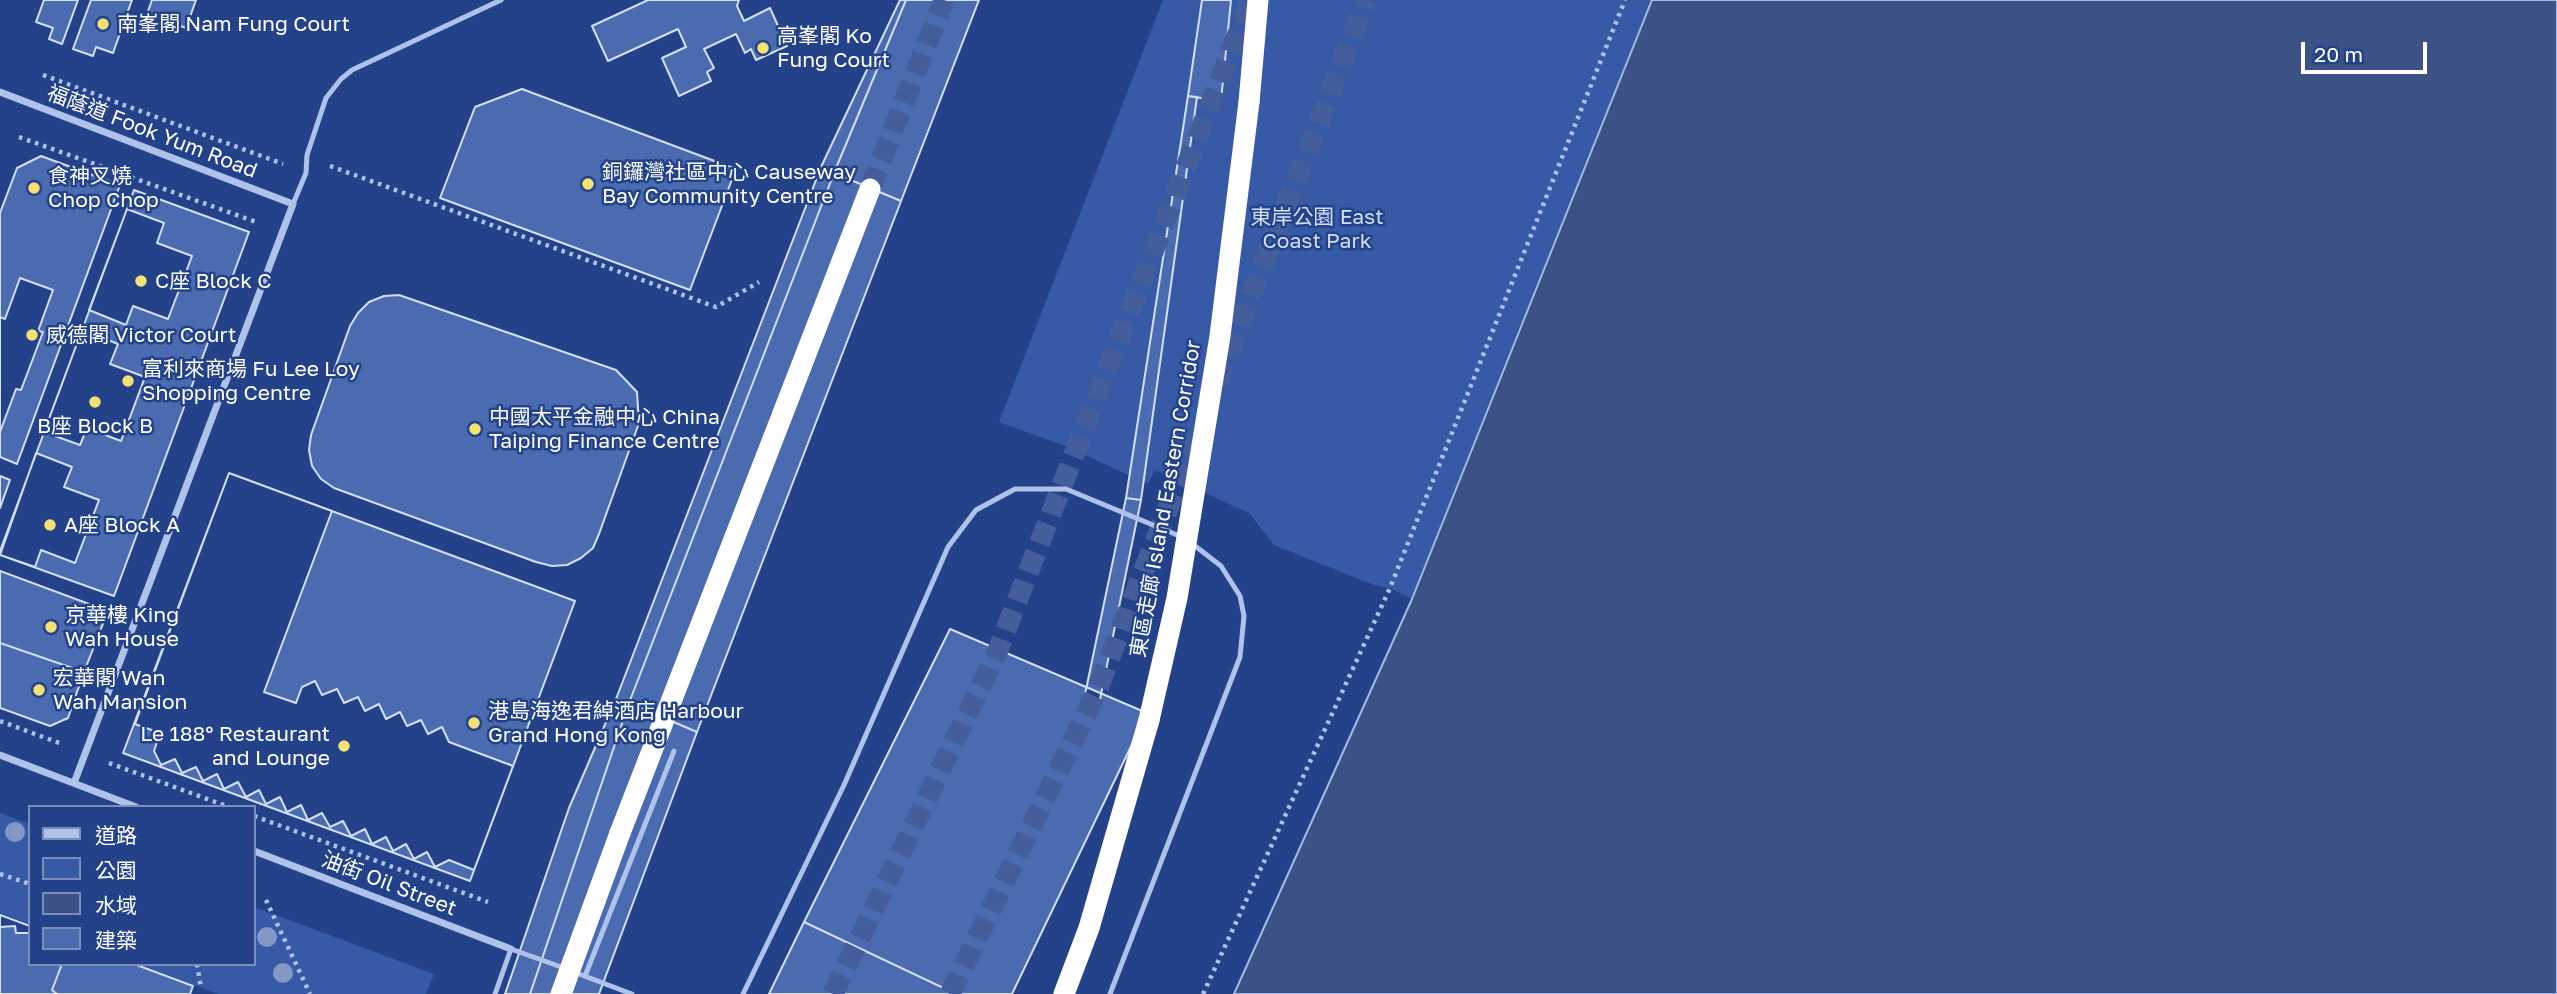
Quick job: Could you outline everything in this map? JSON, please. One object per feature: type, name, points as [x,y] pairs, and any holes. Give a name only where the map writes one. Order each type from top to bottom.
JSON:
[{"type":"highway","name":"東區走廊 Island Eastern Corridor","points":[[1064,994],[1089,928],[1139,761],[1177,598],[1220,336],[1258,0]]},
{"type":"highway","points":[[561,994],[620,833],[870,189]]},
{"type":"street","name":"福蔭道 Fook Yum Road","points":[[0,94],[293,204]]},
{"type":"street","points":[[74,783],[293,204]]},
{"type":"street","points":[[0,755],[131,805]]},
{"type":"street","name":"油街 Oil Street","points":[[256,852],[511,948]]},
{"type":"lane","points":[[293,204],[306,173],[307,155],[326,97],[341,79],[352,70],[500,0]]},
{"type":"lane","points":[[743,994],[844,785],[948,547],[976,510],[1015,489],[1038,487],[1066,489],[1183,538],[1205,551],[1233,581],[1244,616],[1244,636],[1234,677],[1110,994]]},
{"type":"lane","points":[[585,976],[674,751]]},
{"type":"lane","points":[[495,994],[511,948],[632,994]]},
{"type":"path","points":[[1203,994],[1390,587],[1625,0]]},
{"type":"path","points":[[43,75],[306,173]]},
{"type":"path","points":[[19,137],[263,224]]},
{"type":"path","points":[[329,166],[716,307],[759,282]]},
{"type":"path","points":[[0,721],[70,747]]},
{"type":"path","points":[[107,762],[224,805]]},
{"type":"path","points":[[256,817],[488,902]]},
{"type":"path","points":[[0,874],[28,883]]},
{"type":"path","points":[[266,900],[310,994]]},
{"type":"path","points":[[197,966],[201,988]]},
{"type":"green space","name":"東岸公園 East Coast Park","points":[[1163,0],[1652,0],[1412,599],[1390,588],[1374,585],[1274,545],[1249,513],[1155,470],[1148,484],[1068,447],[999,422]]},
{"type":"green space","points":[[0,813],[28,823],[28,923],[0,913]]},
{"type":"green space","points":[[256,908],[434,974],[426,994],[218,994],[143,966],[256,966]]},
{"type":"water","points":[[1652,0],[2557,0],[2557,994],[1234,994],[1412,599]]},
{"type":"building","name":"南峯閣 Nam Fung Court","points":[[44,0],[78,0],[62,44],[49,39],[53,28],[36,22]]},
{"type":"building","name":"南峯閣 Nam Fung Court","points":[[91,0],[132,0],[113,53],[96,47],[93,56],[73,49]]},
{"type":"building","name":"南峯閣 Nam Fung Court","points":[[152,0],[196,0],[186,28],[147,14]]},
{"type":"building","name":"高峯閣 Ko Fung Court","points":[[648,0],[739,0],[737,6],[744,21],[770,8],[787,46],[756,60],[751,49],[745,53],[736,34],[704,49],[714,68],[707,72],[711,81],[679,96],[662,58],[686,47],[678,29],[608,61],[592,26]]},
{"type":"building","points":[[900,0],[906,0],[834,173],[821,167]]},
{"type":"building","points":[[906,0],[979,0],[901,201],[834,173]]},
{"type":"building","points":[[1202,0],[1231,0],[1221,101],[1188,96]]},
{"type":"building","name":"銅鑼灣社區中心 Causeway Bay Community Centre","points":[[522,89],[736,169],[690,290],[440,198],[475,107]]},
{"type":"building","points":[[1188,96],[1197,97],[1141,500],[1126,498]]},
{"type":"building","name":"威德閣 Victor Court","points":[[41,156],[120,185],[17,464],[0,457],[0,213],[17,168]]},
{"type":"building","points":[[821,167],[834,173],[629,703],[616,699]]},
{"type":"building","points":[[834,173],[901,201],[697,732],[629,703]]},
{"type":"building","name":"富利來商場 Fu Lee Loy Shopping Centre","points":[[134,190],[249,232],[114,596],[0,555],[0,551]]},
{"type":"building","name":"C座 Block C","points":[[127,209],[164,223],[157,243],[192,256],[168,319],[133,306],[126,325],[89,310]]},
{"type":"building","points":[[20,278],[53,290],[38,331],[43,332],[21,390],[16,389],[0,432],[0,317],[5,319]]},
{"type":"building","name":"中國太平金融中心 China Taiping Finance Centre","points":[[399,295],[616,370],[637,392],[639,423],[593,548],[581,558],[567,565],[552,566],[536,562],[334,488],[321,479],[312,466],[309,450],[311,435],[350,326],[369,302],[384,296]]},
{"type":"building","name":"B座 Block B","points":[[82,330],[118,344],[110,364],[145,377],[121,441],[87,428],[80,445],[44,432]]},
{"type":"building","name":"A座 Block A","points":[[36,453],[72,467],[64,487],[99,500],[75,563],[41,550],[35,567],[0,555]]},
{"type":"building","points":[[229,473],[575,601],[470,881],[123,753]]},
{"type":"building","points":[[229,473],[332,511],[264,692],[296,703],[302,687],[315,681],[322,695],[337,689],[344,703],[358,697],[365,711],[379,704],[386,719],[400,712],[407,726],[421,720],[428,734],[442,727],[449,742],[513,766],[474,870],[449,860],[435,867],[427,852],[414,859],[406,844],[393,851],[386,837],[372,844],[365,829],[351,836],[343,821],[330,827],[322,813],[308,820],[301,805],[287,812],[280,797],[266,804],[259,790],[246,797],[238,782],[224,789],[217,774],[203,781],[196,767],[182,773],[175,759],[161,765],[154,751],[160,733],[135,724]]},
{"type":"building","points":[[0,476],[10,480],[0,508]]},
{"type":"building","points":[[1126,498],[1141,500],[1098,709],[1083,704]]},
{"type":"building","name":"京華樓 King Wah House","points":[[0,571],[108,611],[84,672],[0,643]]},
{"type":"building","points":[[950,629],[1147,713],[1012,994],[956,994],[804,922]]},
{"type":"building","name":"宏華閣 Wan Wah Mansion","points":[[0,643],[84,672],[68,718],[50,726],[0,708]]},
{"type":"building","points":[[616,699],[629,703],[530,994],[505,994],[569,808]]},
{"type":"building","points":[[629,703],[697,732],[599,994],[530,994]]},
{"type":"building","points":[[0,915],[28,925],[28,966],[139,966],[193,986],[190,994],[0,994]]},
{"type":"building","points":[[0,915],[28,925],[28,966],[139,966],[193,986],[190,994],[0,994]]},
{"type":"building","points":[[804,922],[956,994],[769,994]]},
{"type":"building","points":[[15,926],[16,933],[28,933],[28,966],[61,966],[52,990],[57,994],[0,994],[0,927]]},
{"type":"building","points":[[61,966],[139,966],[193,986],[190,994],[57,994],[52,990]]},
{"type":"tunnel","points":[[870,189],[944,0]]},
{"type":"tunnel","points":[[833,994],[998,650],[1251,0]]},
{"type":"tunnel","points":[[1217,383],[1366,0]]},
{"type":"tunnel","points":[[950,994],[1097,691],[1200,426]]},
{"type":"place","name":"南峯閣 Nam Fung Court","points":[[103,24]]},
{"type":"place","name":"高峯閣 Ko Fung Court","points":[[763,48]]},
{"type":"place","name":"銅鑼灣社區中心 Causeway Bay Community Centre","points":[[588,184]]},
{"type":"place","name":"食神叉燒 Chop Chop","points":[[34,188]]},
{"type":"place","name":"C座 Block C","points":[[141,281]]},
{"type":"place","name":"威德閣 Victor Court","points":[[32,335]]},
{"type":"place","name":"富利來商場 Fu Lee Loy Shopping Centre","points":[[128,381]]},
{"type":"place","name":"B座 Block B","points":[[95,402]]},
{"type":"place","name":"中國太平金融中心 China Taiping Finance Centre","points":[[475,429]]},
{"type":"place","name":"A座 Block A","points":[[50,525]]},
{"type":"place","name":"京華樓 King Wah House","points":[[51,627]]},
{"type":"place","name":"宏華閣 Wan Wah Mansion","points":[[39,690]]},
{"type":"place","name":"港島海逸君綽酒店 Harbour Grand Hong Kong","points":[[474,723]]},
{"type":"place","name":"Le 188° Restaurant and Lounge","points":[[344,746]]}]
